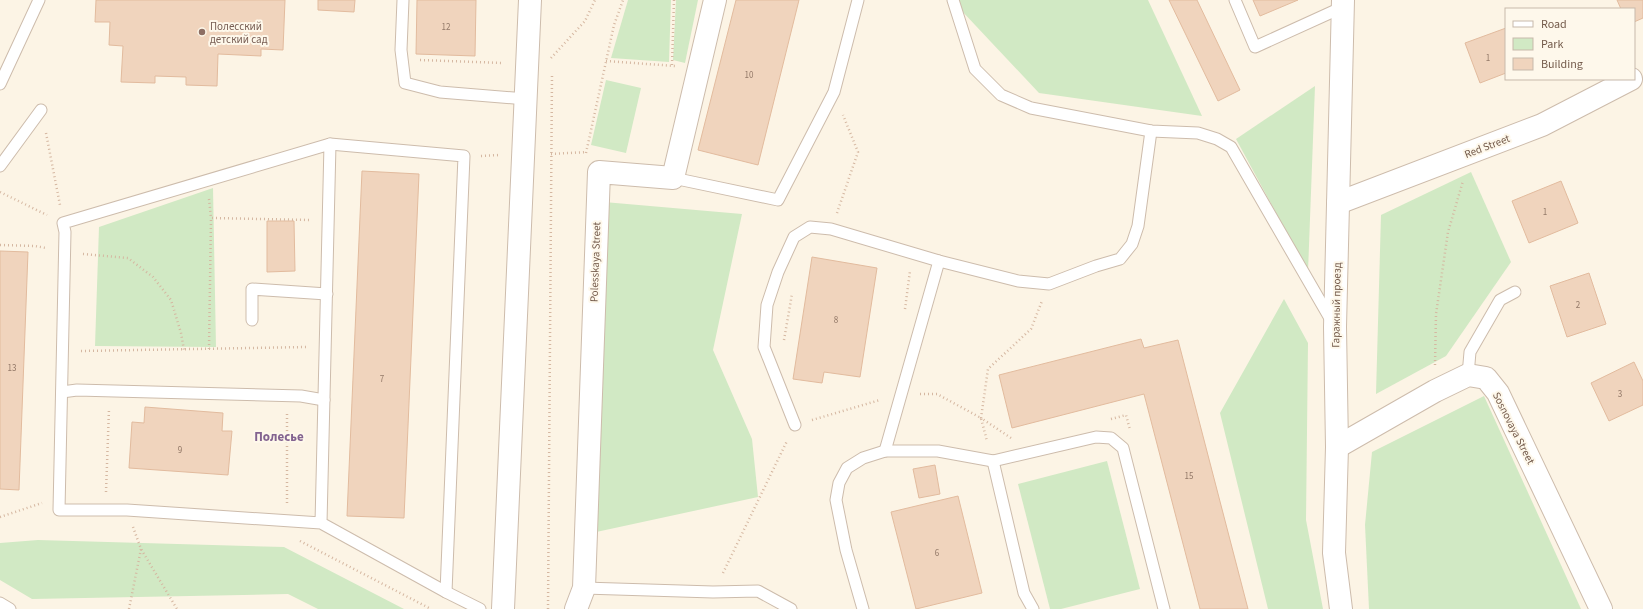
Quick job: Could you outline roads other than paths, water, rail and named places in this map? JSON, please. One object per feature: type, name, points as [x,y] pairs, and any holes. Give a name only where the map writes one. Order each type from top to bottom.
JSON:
[{"type":"street","points":[[503,609],[530,0]]},
{"type":"street","points":[[673,178],[715,0]]},
{"type":"street","name":"Гаражный проезд","points":[[1341,609],[1334,553],[1337,447],[1335,327],[1343,4]]},
{"type":"street","name":"Red Street","points":[[1338,203],[1542,125],[1629,80]]},
{"type":"street","name":"Polesskaya Street","points":[[576,609],[584,588],[599,172],[673,178]]},
{"type":"street","points":[[1337,447],[1468,375]]},
{"type":"street","name":"Sosnovaya Street","points":[[1468,375],[1486,378],[1498,393],[1601,609]]},
{"type":"lane","points":[[0,84],[39,0]]},
{"type":"lane","points":[[403,0],[401,50],[405,83],[440,92],[526,99]]},
{"type":"lane","points":[[673,178],[778,200],[834,92],[858,0]]},
{"type":"lane","points":[[953,0],[975,69],[1001,95],[1031,108],[1151,131],[1198,133],[1217,139],[1231,147],[1335,327]]},
{"type":"lane","points":[[1235,0],[1255,47],[1343,4]]},
{"type":"lane","points":[[0,166],[41,110]]},
{"type":"lane","points":[[795,425],[764,347],[767,305],[778,272],[794,237],[810,227],[831,229],[939,261],[1018,281],[1049,284],[1096,266],[1120,259],[1132,244],[1138,226],[1151,131]]},
{"type":"lane","points":[[321,523],[330,144]]},
{"type":"lane","points":[[446,592],[464,156],[330,144],[63,223],[66,232],[59,510],[127,510],[321,523],[446,592],[480,609]]},
{"type":"lane","points":[[885,451],[939,261]]},
{"type":"lane","points":[[252,320],[252,289],[327,294]]},
{"type":"lane","points":[[1468,375],[1470,352],[1500,300],[1515,292]]},
{"type":"lane","points":[[62,392],[110,391],[301,396],[324,400]]},
{"type":"lane","points":[[863,609],[846,550],[836,500],[839,483],[847,468],[863,458],[885,451],[938,452],[993,462],[1096,437],[1111,438],[1122,448],[1164,609]]},
{"type":"lane","points":[[993,462],[1024,593],[1033,609]]},
{"type":"lane","points":[[584,588],[713,592],[758,591],[791,609]]},
{"type":"lane","points":[[0,603],[10,609]]},
{"type":"place","name":"Полесский детский сад","points":[[202,32]]},
{"type":"district","name":"Полесье","points":[[279,436]]}]
